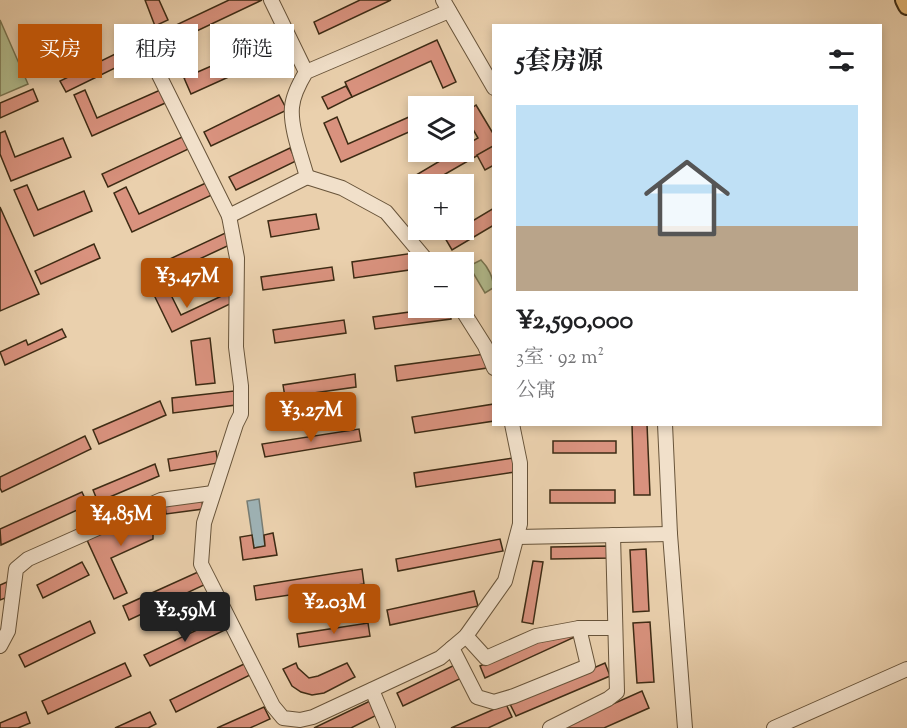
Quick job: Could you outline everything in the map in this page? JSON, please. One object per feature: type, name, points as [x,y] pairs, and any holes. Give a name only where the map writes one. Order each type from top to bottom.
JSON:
[{"type":"main road","points":[[904,0],[907,6]]},
{"type":"street","points":[[271,0],[306,72]]},
{"type":"street","points":[[307,177],[294,132],[292,108],[299,83],[306,72],[446,5],[492,85]]},
{"type":"street","points":[[160,78],[229,216],[237,258],[236,347],[241,386],[241,414],[204,522],[201,564],[283,723],[313,717],[440,658],[466,636],[505,581],[520,524],[520,464],[512,426]]},
{"type":"street","points":[[229,216],[307,177],[342,188],[386,212],[420,252]]},
{"type":"street","points":[[467,318],[485,346],[492,363]]},
{"type":"street","points":[[665,426],[669,534],[685,728]]},
{"type":"street","points":[[0,646],[8,631],[16,569],[28,559],[161,500],[213,493]]},
{"type":"street","points":[[517,537],[669,534]]},
{"type":"street","points":[[550,728],[608,699],[617,692],[613,535]]},
{"type":"street","points":[[466,636],[486,658],[536,636],[579,628],[614,628]]},
{"type":"street","points":[[452,648],[477,697],[494,702],[588,666],[579,628]]},
{"type":"street","points":[[774,728],[907,669]]},
{"type":"street","points":[[372,690],[388,728]]},
{"type":"green space","points":[[0,20],[18,61],[18,78],[25,78],[28,84],[0,96]]},
{"type":"green space","points":[[481,260],[492,278],[492,289],[485,293],[474,274],[474,264]]},
{"type":"shaded area","points":[[259,499],[265,546],[254,548],[247,501]]},
{"type":"building","points":[[145,0],[159,0],[168,20],[154,24]]},
{"type":"building","points":[[229,0],[262,0],[198,30],[198,24],[178,24]]},
{"type":"building","points":[[360,0],[391,0],[319,34],[314,22]]},
{"type":"building","points":[[437,40],[456,82],[443,88],[431,61],[352,97],[345,82]]},
{"type":"building","points":[[114,55],[114,69],[102,74],[102,60]]},
{"type":"building","points":[[210,67],[210,78],[226,78],[191,94],[184,78],[198,78],[198,72]]},
{"type":"building","points":[[66,78],[95,78],[66,92],[60,81]]},
{"type":"building","points":[[346,86],[352,97],[328,109],[322,97]]},
{"type":"building","points":[[167,87],[172,100],[92,136],[74,95],[85,90],[97,118]]},
{"type":"building","points":[[33,89],[38,101],[0,118],[0,103]]},
{"type":"building","points":[[279,95],[287,110],[211,146],[204,132]]},
{"type":"building","points":[[476,105],[492,132],[492,147],[474,158],[474,140],[478,138],[474,131],[474,106]]},
{"type":"building","points":[[337,117],[348,144],[408,117],[408,132],[341,162],[324,123]]},
{"type":"building","points":[[5,131],[15,157],[63,138],[71,157],[11,181],[0,154],[0,133]]},
{"type":"building","points":[[193,132],[199,144],[108,187],[102,174]]},
{"type":"building","points":[[492,147],[492,166],[485,170],[477,155]]},
{"type":"building","points":[[290,148],[296,161],[236,190],[229,177]]},
{"type":"building","points":[[438,162],[466,162],[445,174],[418,174]]},
{"type":"building","points":[[208,182],[214,194],[132,232],[114,193],[126,187],[139,214]]},
{"type":"building","points":[[27,185],[38,210],[84,191],[92,211],[34,236],[14,190]]},
{"type":"building","points":[[0,207],[39,294],[0,311]]},
{"type":"building","points":[[492,209],[492,226],[474,237],[474,220]]},
{"type":"building","points":[[316,214],[319,229],[271,237],[268,221]]},
{"type":"building","points":[[236,228],[238,241],[148,283],[142,272]]},
{"type":"building","points":[[446,240],[469,240],[452,250]]},
{"type":"building","points":[[94,244],[100,258],[41,284],[35,271]]},
{"type":"building","points":[[408,254],[408,270],[354,278],[352,262]]},
{"type":"building","points":[[332,267],[334,280],[263,290],[261,277]]},
{"type":"building","points":[[167,287],[181,315],[228,293],[232,303],[172,332],[153,293]]},
{"type":"building","points":[[408,312],[408,318],[451,319],[375,329],[373,317]]},
{"type":"building","points":[[344,320],[346,333],[275,343],[273,330]]},
{"type":"building","points":[[62,329],[66,337],[5,365],[0,352],[26,340],[28,345]]},
{"type":"building","points":[[210,338],[215,383],[196,385],[191,341]]},
{"type":"building","points":[[485,354],[487,368],[397,381],[395,366]]},
{"type":"building","points":[[355,374],[356,387],[285,397],[283,385]]},
{"type":"building","points":[[234,391],[236,405],[173,413],[172,398]]},
{"type":"building","points":[[160,401],[166,415],[99,444],[93,430]]},
{"type":"building","points":[[492,404],[492,421],[415,433],[412,417]]},
{"type":"building","points":[[632,426],[647,426],[650,495],[634,495]]},
{"type":"building","points":[[359,429],[361,441],[265,457],[262,444]]},
{"type":"building","points":[[85,436],[91,449],[2,492],[0,477]]},
{"type":"building","points":[[553,441],[616,441],[616,453],[553,453]]},
{"type":"building","points":[[216,451],[218,463],[170,471],[168,459]]},
{"type":"building","points":[[513,458],[515,472],[416,487],[414,473]]},
{"type":"building","points":[[155,464],[159,476],[98,502],[93,490]]},
{"type":"building","points":[[550,490],[615,490],[615,503],[550,503]]},
{"type":"building","points":[[82,492],[88,505],[1,545],[0,529]]},
{"type":"building","points":[[201,493],[203,509],[166,514],[164,498]]},
{"type":"building","points":[[154,515],[161,524],[153,530],[153,539],[111,558],[127,593],[114,599],[87,540],[139,516]]},
{"type":"building","points":[[273,533],[277,555],[243,560],[240,537],[252,535],[254,548],[265,546],[264,535]]},
{"type":"building","points":[[500,539],[503,551],[398,571],[396,559]]},
{"type":"building","points":[[612,546],[612,558],[551,559],[551,547]]},
{"type":"building","points":[[646,549],[649,611],[633,612],[630,550]]},
{"type":"building","points":[[533,561],[543,562],[533,624],[522,622]]},
{"type":"building","points":[[82,562],[89,575],[43,598],[37,585]]},
{"type":"building","points":[[362,569],[364,584],[256,600],[254,586]]},
{"type":"building","points":[[198,572],[204,585],[129,620],[123,606]]},
{"type":"building","points":[[7,582],[13,595],[0,600],[0,585]]},
{"type":"building","points":[[474,591],[478,606],[390,625],[387,610]]},
{"type":"building","points":[[220,619],[225,630],[150,666],[144,655]]},
{"type":"building","points":[[90,621],[95,633],[25,667],[19,655]]},
{"type":"building","points":[[650,622],[654,682],[637,683],[633,623]]},
{"type":"building","points":[[368,623],[370,636],[299,647],[297,634]]},
{"type":"building","points":[[571,625],[577,636],[485,678],[480,666]]},
{"type":"building","points":[[465,660],[472,673],[403,706],[397,693]]},
{"type":"building","points":[[125,663],[131,676],[48,714],[42,701]]},
{"type":"building","points":[[296,663],[309,678],[347,663],[355,677],[324,693],[312,695],[292,686],[283,669]]},
{"type":"building","points":[[605,663],[610,676],[516,716],[510,704]]},
{"type":"building","points":[[244,664],[250,675],[176,712],[170,700]]},
{"type":"building","points":[[642,691],[649,708],[604,728],[559,728]]},
{"type":"building","points":[[370,701],[377,715],[351,728],[314,728]]},
{"type":"building","points":[[506,704],[512,717],[488,728],[451,728]]},
{"type":"building","points":[[264,707],[270,719],[250,728],[217,728]]},
{"type":"building","points":[[26,712],[30,723],[18,728],[0,728],[0,723]]},
{"type":"building","points":[[150,712],[156,724],[148,728],[115,728]]}]
